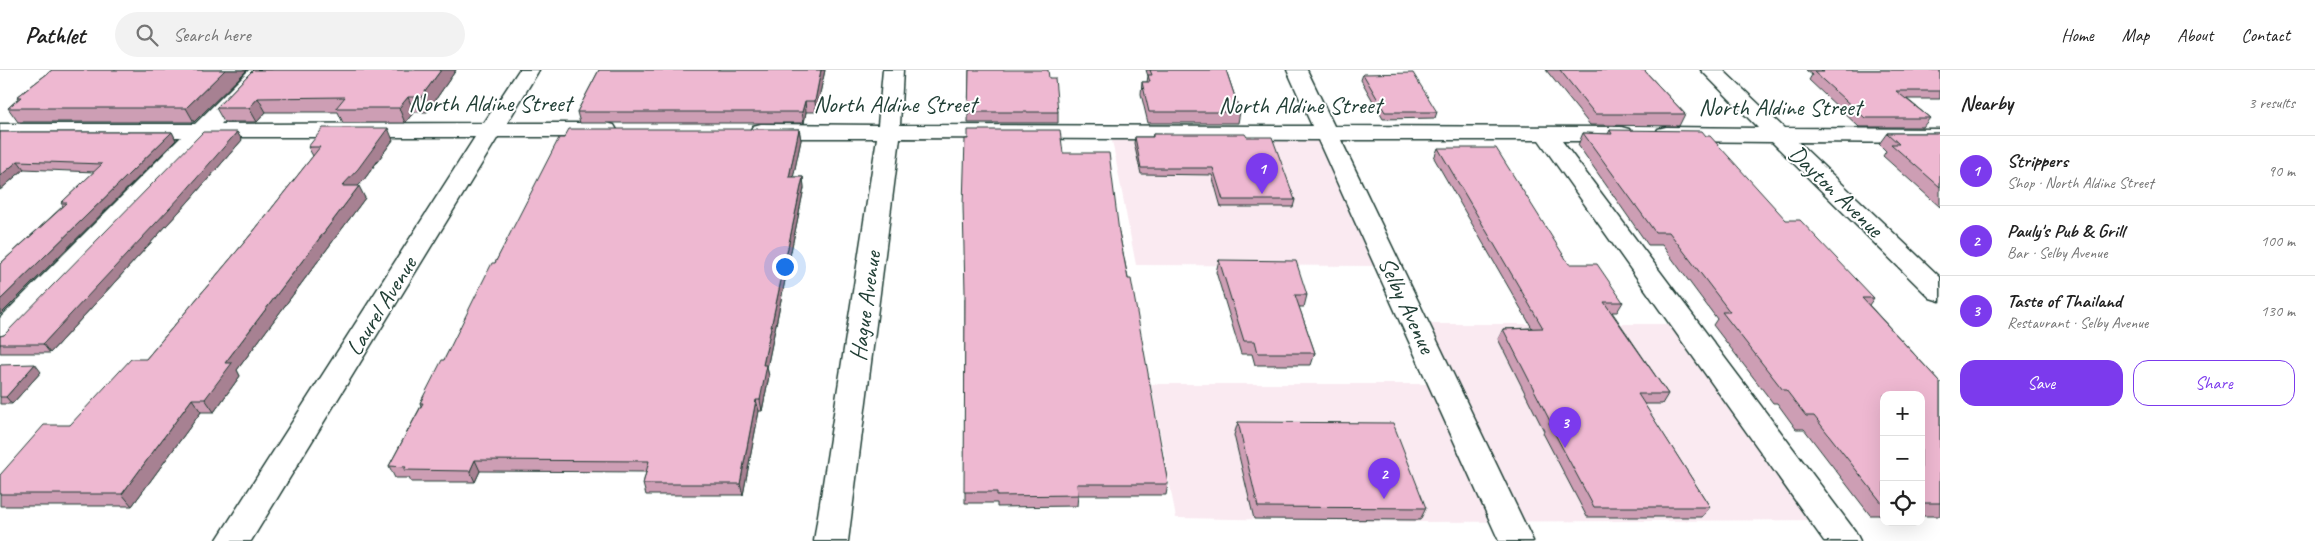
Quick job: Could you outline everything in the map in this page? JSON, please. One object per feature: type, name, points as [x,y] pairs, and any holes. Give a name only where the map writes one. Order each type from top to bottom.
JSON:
[{"type":"street","points":[[0,335],[261,70]]},
{"type":"street","name":"Laurel Avenue","points":[[233,541],[529,70]]},
{"type":"street","name":"Hague Avenue","points":[[831,541],[889,131],[893,70]]},
{"type":"street","name":"Selby Avenue","points":[[1297,70],[1516,541]]},
{"type":"street","name":"Dayton Avenue","points":[[1711,70],[1940,292]]},
{"type":"street","name":"North Aldine Street","points":[[0,131],[626,130]]},
{"type":"street","name":"North Aldine Street","points":[[736,131],[1940,136]]},
{"type":"street","points":[[1546,134],[1843,541]]},
{"type":"shaded area","points":[[1110,130],[1326,131],[1386,266],[1136,265]]},
{"type":"shaded area","points":[[1413,324],[1688,324],[1833,520],[1420,522],[1176,518],[1151,384],[1440,384]]},
{"type":"building","points":[[52,70],[225,70],[186,108],[8,108],[21,97],[17,97]]},
{"type":"building","points":[[253,70],[441,70],[421,97],[408,97],[399,108],[336,108],[345,97],[258,98],[249,108],[216,108]]},
{"type":"building","points":[[599,70],[821,70],[815,101],[805,101],[802,112],[577,112]]},
{"type":"building","points":[[969,70],[1048,70],[1049,78],[1055,78],[1058,112],[968,112]]},
{"type":"building","points":[[1150,70],[1226,70],[1240,112],[1149,112],[1142,82],[1150,82],[1148,75],[1152,75]]},
{"type":"building","points":[[1560,70],[1644,70],[1685,114],[1595,114]]},
{"type":"building","points":[[1821,70],[1940,70],[1940,91],[1896,91],[1930,118],[1865,118],[1814,72],[1824,72]]},
{"type":"building","points":[[1413,73],[1437,112],[1385,112],[1363,74]]},
{"type":"building","points":[[323,128],[388,128],[358,169],[342,186],[359,186],[225,363],[232,363],[205,399],[192,399],[122,494],[0,494],[0,475],[44,425],[70,425],[131,359],[146,359],[253,232],[320,147],[308,147]]},
{"type":"building","points":[[569,129],[799,129],[789,177],[803,177],[763,365],[767,365],[760,400],[756,400],[740,484],[643,484],[649,461],[475,460],[470,471],[404,470],[406,467],[389,466],[423,403],[420,403],[442,360],[444,360],[492,263],[495,263],[559,138],[564,138]]},
{"type":"building","points":[[968,130],[1060,130],[1063,153],[1109,153],[1119,232],[1128,279],[1131,279],[1168,484],[1077,484],[1078,495],[997,496],[997,492],[964,492],[965,292],[963,205],[965,139],[968,139]]},
{"type":"building","points":[[1610,130],[1702,131],[1706,136],[1710,136],[1786,220],[1800,220],[1874,298],[1862,298],[1940,382],[1940,503],[1925,503],[1925,391],[1880,391],[1880,500],[1814,416],[1806,416],[1786,390],[1783,390],[1722,312],[1730,312],[1669,232],[1655,232],[1583,133],[1612,134]]},
{"type":"building","points":[[0,132],[172,132],[0,300],[0,264],[67,203],[61,203],[102,164],[18,161],[0,176]]},
{"type":"building","points":[[203,132],[237,132],[183,194],[43,344],[0,344],[0,336],[4,335]]},
{"type":"building","points":[[1887,133],[1940,133],[1940,187],[1891,144],[1899,144]]},
{"type":"building","points":[[1153,134],[1245,134],[1247,137],[1272,137],[1295,200],[1223,200],[1213,168],[1141,168],[1135,137],[1153,137]]},
{"type":"building","points":[[1438,148],[1496,148],[1569,264],[1597,264],[1623,302],[1604,302],[1668,394],[1638,394],[1710,507],[1594,507],[1549,423],[1551,423],[1503,329],[1543,328]]},
{"type":"building","points":[[1219,260],[1296,261],[1307,295],[1295,295],[1315,353],[1258,353],[1255,341],[1244,341]]},
{"type":"building","points":[[35,364],[6,397],[0,397],[0,365]]},
{"type":"building","points":[[1238,422],[1393,423],[1426,508],[1258,507]]},
{"type":"place","name":"Strippers","points":[[1262,194]]},
{"type":"place","name":"Taste of Thailand","points":[[1565,448]]},
{"type":"place","name":"Pauly's Pub & Grill","points":[[1384,499]]}]
